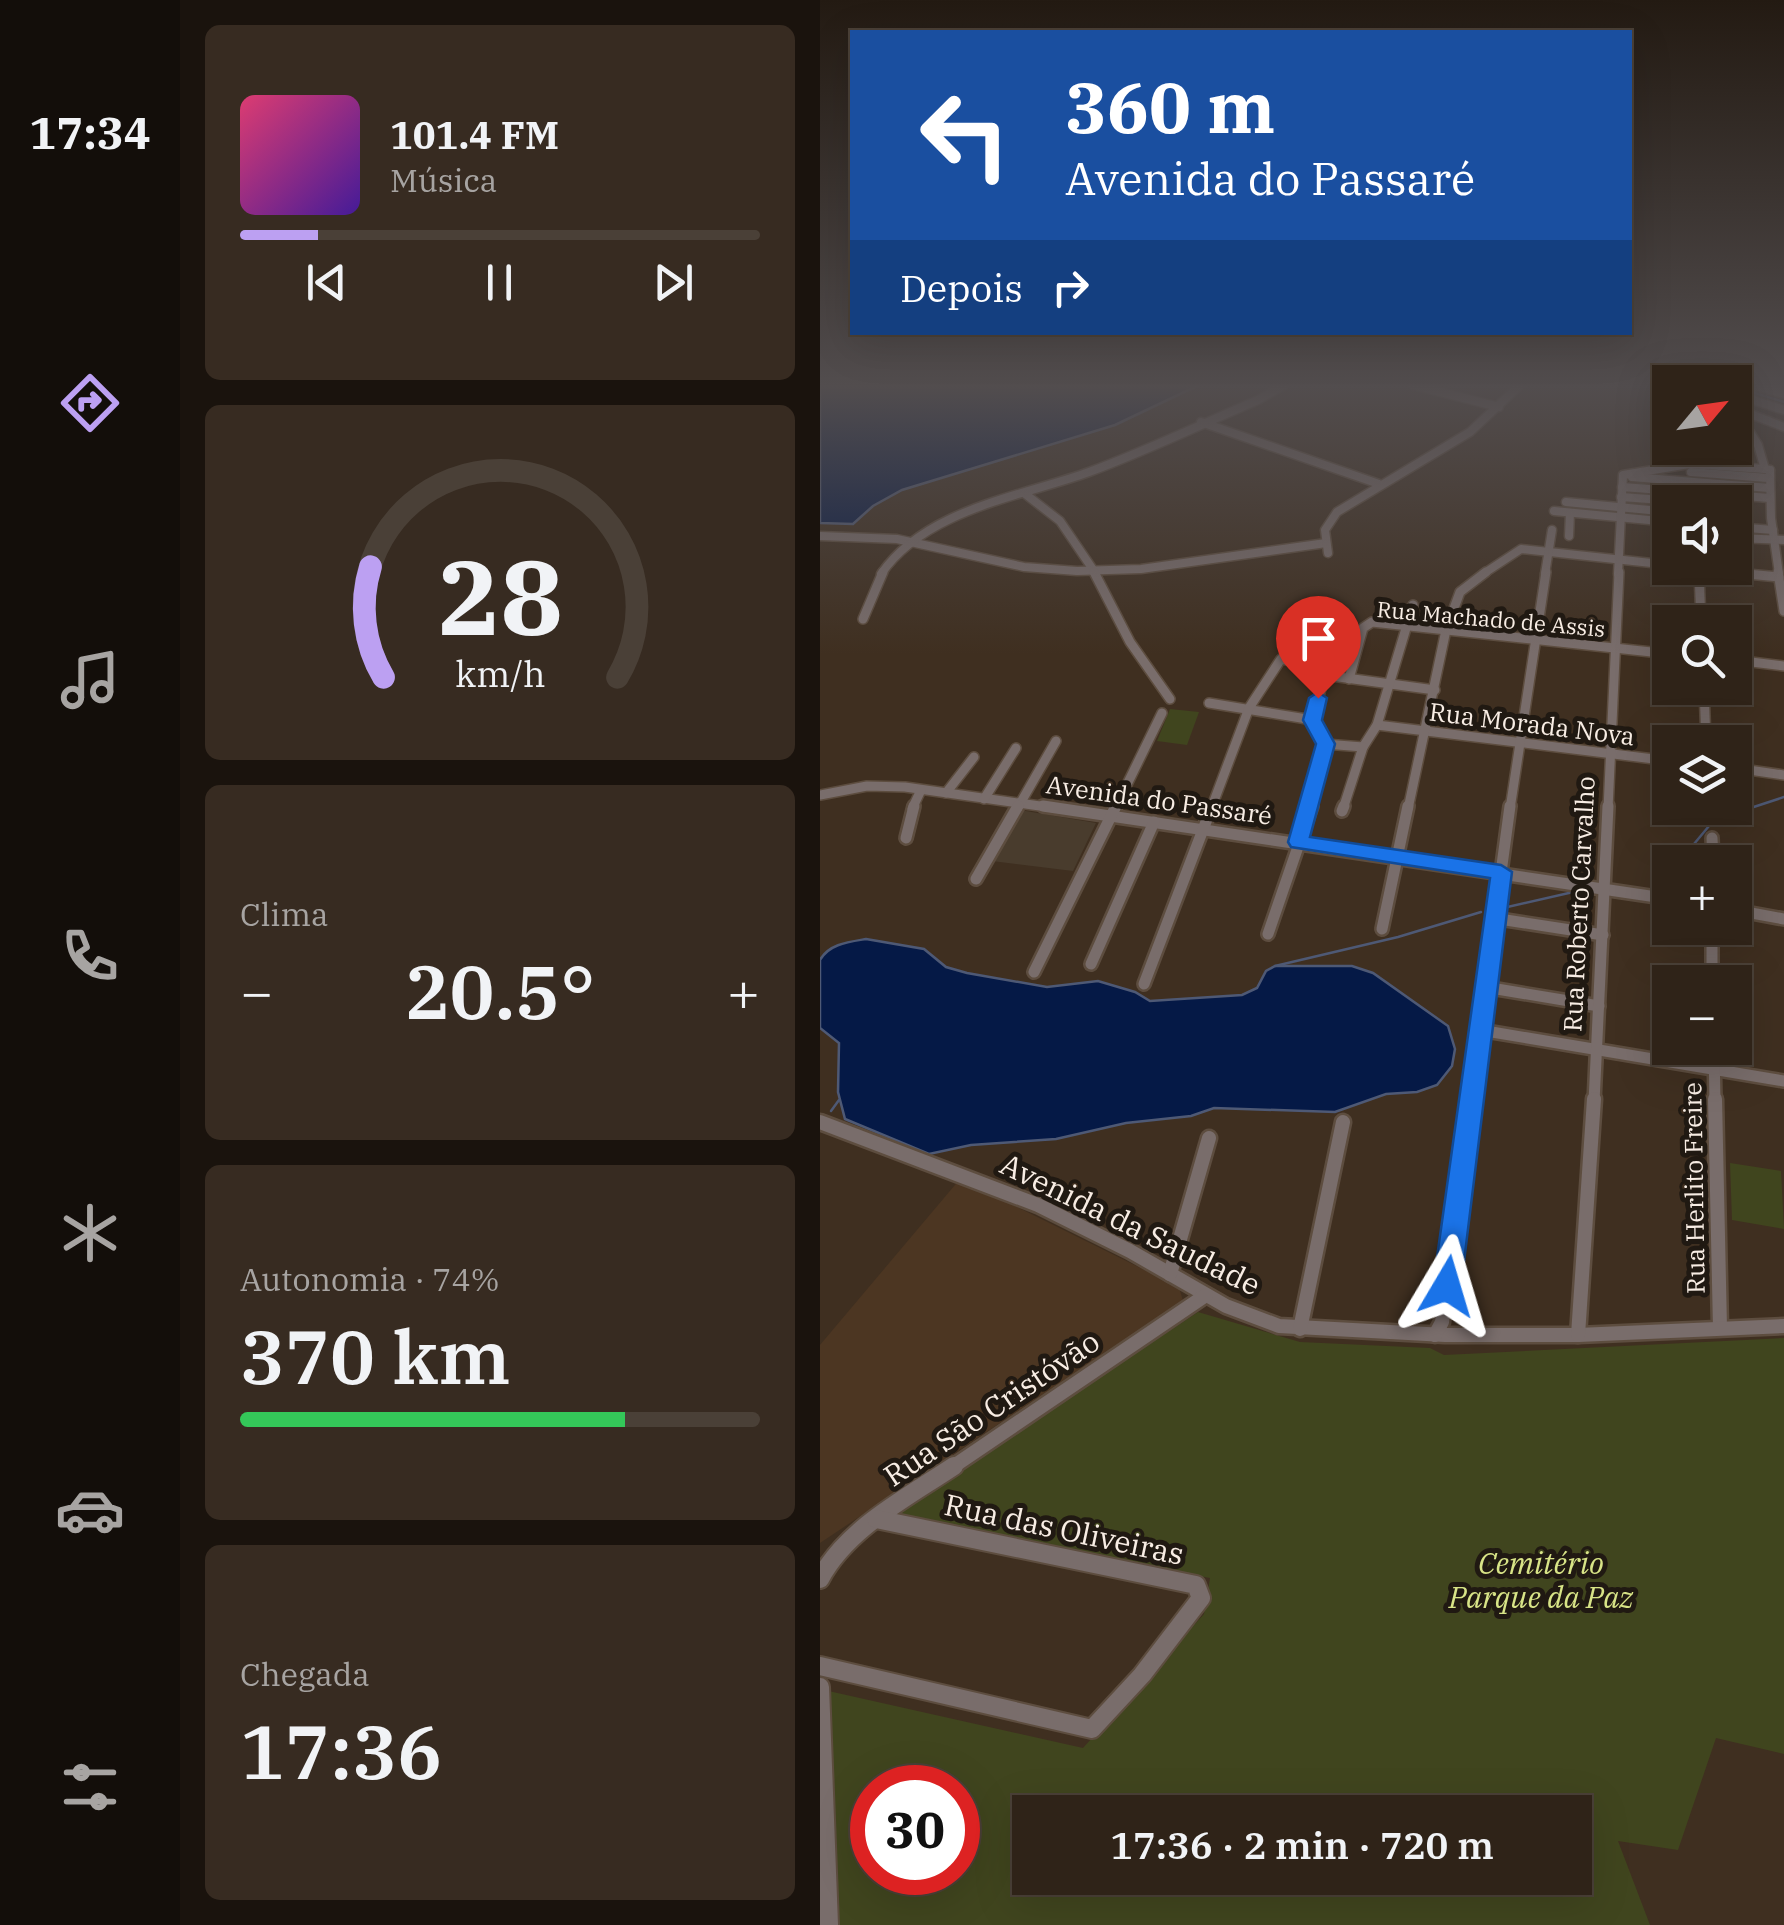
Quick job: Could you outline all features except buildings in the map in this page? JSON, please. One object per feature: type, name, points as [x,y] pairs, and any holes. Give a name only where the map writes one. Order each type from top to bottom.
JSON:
[{"type":"street","points":[[863,619],[878,578],[892,558],[914,540],[959,515],[1079,475]]},
{"type":"street","points":[[1353,475],[1379,484]]},
{"type":"street","points":[[820,534],[914,540],[1024,567],[1096,569],[1327,545],[1336,512],[1395,475]]},
{"type":"street","points":[[1622,479],[1670,475]]},
{"type":"street","points":[[1622,479],[1670,475]]},
{"type":"street","points":[[1707,475],[1768,482]]},
{"type":"street","points":[[1707,475],[1768,482],[1784,497]]},
{"type":"street","points":[[1766,475],[1781,562],[1784,611]]},
{"type":"street","points":[[1768,482],[1775,475]]},
{"type":"street","points":[[1752,486],[1784,477]]},
{"type":"street","points":[[1622,479],[1652,487]]},
{"type":"street","name":"Rua Roberto Carvalho","points":[[1578,1336],[1603,935],[1622,479]]},
{"type":"street","points":[[1024,493],[1058,520],[1096,569],[1122,628],[1170,700]]},
{"type":"street","points":[[1566,502],[1652,510]]},
{"type":"street","points":[[1554,511],[1570,513],[1652,504]]},
{"type":"street","points":[[1621,507],[1652,516]]},
{"type":"street","points":[[1569,536],[1570,513]]},
{"type":"street","points":[[1771,518],[1784,518]]},
{"type":"street","points":[[1441,1331],[1493,918],[1552,530]]},
{"type":"street","points":[[1752,531],[1777,537]]},
{"type":"street","points":[[1752,538],[1777,537]]},
{"type":"street","points":[[1382,929],[1446,630],[1457,596],[1516,550],[1652,563]]},
{"type":"street","points":[[1752,574],[1779,577]]},
{"type":"street","points":[[1342,811],[1363,747],[1383,726],[1390,684],[1413,605]]},
{"type":"street","name":"Rua Machado de Assis","points":[[1349,678],[1364,626],[1374,622],[1652,652]]},
{"type":"street","points":[[1144,984],[1250,708],[1279,660],[1288,658],[1322,666],[1324,675],[1313,720],[1326,744],[1320,780],[1268,934]]},
{"type":"street","points":[[1752,662],[1784,666]]},
{"type":"street","points":[[1324,675],[1435,690]]},
{"type":"street","points":[[1208,702],[1313,720]]},
{"type":"street","points":[[1034,972],[1162,713]]},
{"type":"street","name":"Rua Morada Nova","points":[[1383,726],[1652,759]]},
{"type":"street","points":[[976,879],[1056,741]]},
{"type":"street","points":[[1326,744],[1363,747]]},
{"type":"street","points":[[984,799],[1016,748]]},
{"type":"street","points":[[946,793],[974,757]]},
{"type":"street","points":[[1752,770],[1784,775]]},
{"type":"street","name":"Avenida do Passaré","points":[[824,794],[886,785],[1399,856],[1652,896]]},
{"type":"street","points":[[906,838],[921,790]]},
{"type":"street","points":[[820,804],[824,794]]},
{"type":"street","points":[[1092,964],[1154,822]]},
{"type":"street","points":[[1712,838],[1712,845]]},
{"type":"street","points":[[1752,913],[1784,919]]},
{"type":"street","points":[[1493,918],[1603,935]]},
{"type":"street","points":[[1485,987],[1599,1006]]},
{"type":"street","points":[[1480,1030],[1784,1082]]},
{"type":"street","name":"Rua Herlito Freire","points":[[1714,1068],[1720,1328]]},
{"type":"street","name":"Avenida da Saudade","points":[[820,1122],[1038,1205],[1206,1296],[1249,1316],[1300,1329],[1578,1336],[1784,1326]]},
{"type":"street","points":[[1300,1329],[1342,1122]]},
{"type":"street","points":[[1170,1274],[1209,1138]]},
{"type":"street","name":"Rua São Cristóvão","points":[[820,1579],[830,1558],[876,1519],[1206,1296]]},
{"type":"street","name":"Rua das Oliveiras","points":[[820,1666],[1092,1729],[1182,1628],[1201,1598],[1196,1585],[1184,1582],[876,1519]]},
{"type":"street","points":[[820,1686],[829,1925]]},
{"type":"shaded area","points":[[1020,810],[1096,823],[1073,871],[992,861]]},
{"type":"shaded area","points":[[960,1179],[1179,1287],[1183,1301],[820,1543],[820,1345]]},
{"type":"green space","points":[[1170,709],[1199,712],[1187,745],[1157,741]]},
{"type":"green space","points":[[1730,1163],[1781,1171],[1784,1229],[1732,1220]]},
{"type":"green space","name":"Cemitério Parque da Paz","points":[[1198,1312],[1300,1342],[1430,1348],[1444,1355],[1784,1338],[1784,1754],[1716,1738],[1678,1850],[1618,1841],[1650,1925],[836,1925],[824,1690],[1083,1748],[1204,1614],[1210,1578],[897,1521],[897,1510]]},
{"type":"water","points":[[820,475],[952,475],[902,490],[873,506],[853,524],[820,523]]},
{"type":"water","points":[[866,939],[924,949],[946,967],[967,973],[1047,987],[1098,981],[1135,992],[1150,1001],[1242,995],[1257,988],[1266,971],[1275,966],[1352,966],[1373,973],[1448,1026],[1455,1049],[1452,1066],[1437,1085],[1417,1092],[1386,1094],[1335,1112],[1214,1108],[1191,1116],[1126,1123],[1056,1139],[971,1145],[929,1154],[845,1119],[838,1092],[839,1043],[820,1028],[820,960],[834,947]]},
{"type":"waterway","points":[[1693,845],[1714,820],[1784,797]]},
{"type":"waterway","points":[[1503,908],[1582,890]]},
{"type":"waterway","points":[[1275,966],[1398,937],[1481,912]]},
{"type":"waterway","points":[[831,1111],[839,1100]]},
{"type":"route","points":[[1318,698],[1313,720],[1326,744],[1324,762],[1298,842],[1501,872],[1447,1286]]}]
